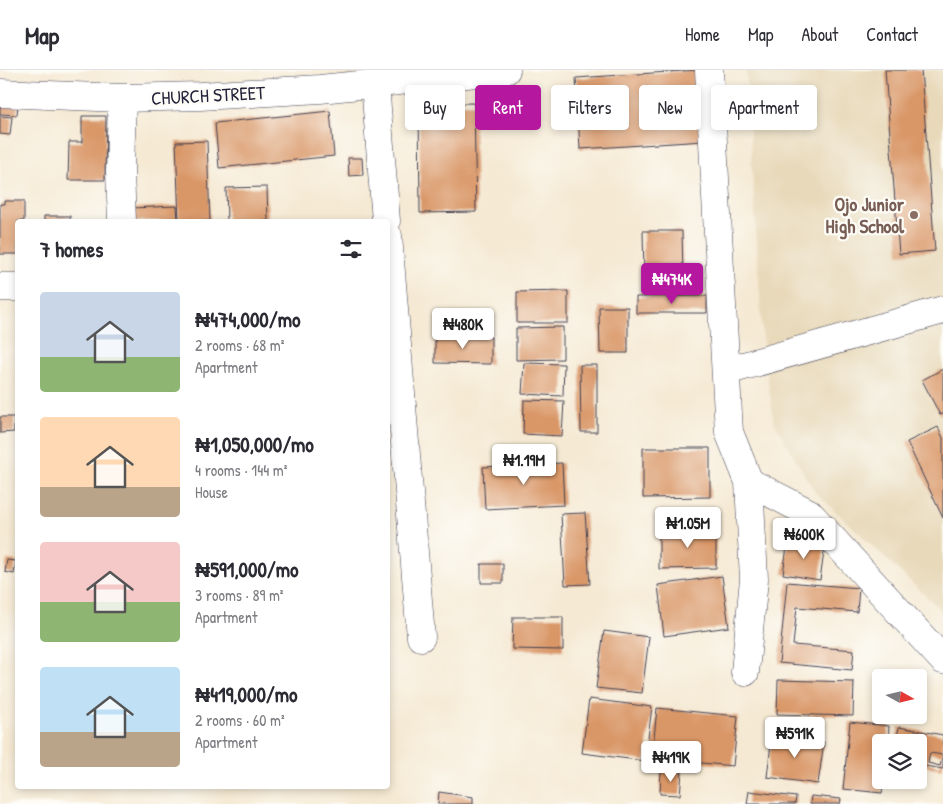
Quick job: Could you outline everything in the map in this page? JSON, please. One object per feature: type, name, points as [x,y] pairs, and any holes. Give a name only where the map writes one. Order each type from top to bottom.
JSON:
[{"type":"street","name":"CHURCH STREET","points":[[0,93],[122,98],[200,96],[310,90],[506,70]]},
{"type":"street","points":[[709,70],[730,432],[749,482],[754,579],[745,672]]},
{"type":"street","points":[[375,84],[386,219]]},
{"type":"street","points":[[122,98],[120,172],[122,219]]},
{"type":"street","points":[[390,260],[422,637]]},
{"type":"street","points":[[0,287],[15,287]]},
{"type":"street","points":[[726,371],[943,310]]},
{"type":"street","points":[[749,482],[809,513],[943,660]]},
{"type":"shaded area","points":[[746,70],[943,70],[943,612],[814,491],[774,422],[763,344],[750,130],[817,130],[817,85],[747,85]]},
{"type":"building","points":[[699,70],[700,85],[639,85],[639,130],[701,130],[701,98],[704,141],[580,149],[579,130],[629,130],[629,85],[576,85],[576,78]]},
{"type":"building","points":[[885,70],[921,70],[935,251],[899,254]]},
{"type":"building","points":[[0,102],[18,103],[17,115],[0,114]]},
{"type":"building","points":[[465,103],[474,103],[476,212],[420,213],[419,130],[465,130]]},
{"type":"building","points":[[330,111],[334,156],[219,168],[215,123]]},
{"type":"building","points":[[0,116],[12,117],[10,135],[0,134]]},
{"type":"building","points":[[82,116],[106,116],[105,180],[68,180],[69,142],[82,142]]},
{"type":"building","points":[[207,141],[210,219],[179,219],[176,142]]},
{"type":"building","points":[[348,158],[362,158],[363,175],[349,176]]},
{"type":"building","points":[[267,187],[268,219],[227,219],[226,188]]},
{"type":"building","points":[[5,201],[24,201],[24,219],[15,219],[15,254],[0,254],[0,204],[5,204]]},
{"type":"building","points":[[177,206],[178,219],[132,219],[131,208]]},
{"type":"building","points":[[44,216],[70,216],[70,219],[44,219]]},
{"type":"building","points":[[643,231],[682,231],[683,274],[644,275]]},
{"type":"building","points":[[568,291],[568,323],[517,323],[517,292]]},
{"type":"building","points":[[707,296],[707,313],[636,313],[636,297]]},
{"type":"building","points":[[599,307],[628,307],[628,353],[600,353]]},
{"type":"building","points":[[563,327],[563,359],[516,360],[516,328]]},
{"type":"building","points":[[435,336],[491,337],[491,364],[435,363]]},
{"type":"building","points":[[524,363],[564,364],[563,396],[522,394]]},
{"type":"building","points":[[580,365],[597,365],[597,432],[581,432]]},
{"type":"building","points":[[943,369],[943,414],[940,415],[922,380]]},
{"type":"building","points":[[524,400],[564,401],[562,436],[523,434]]},
{"type":"building","points":[[0,417],[14,417],[14,432],[0,433]]},
{"type":"building","points":[[938,427],[943,438],[943,518],[907,442]]},
{"type":"building","points":[[643,448],[710,448],[710,497],[643,498]]},
{"type":"building","points":[[562,463],[564,505],[485,509],[483,467]]},
{"type":"building","points":[[585,513],[590,584],[565,585],[561,514]]},
{"type":"building","points":[[716,529],[716,568],[659,569],[659,530]]},
{"type":"building","points":[[788,540],[825,545],[820,580],[783,574]]},
{"type":"building","points":[[7,560],[15,561],[14,574],[5,572]]},
{"type":"building","points":[[481,564],[503,564],[503,583],[481,583]]},
{"type":"building","points":[[722,576],[729,627],[664,636],[658,585]]},
{"type":"building","points":[[787,582],[859,588],[857,612],[797,607],[793,645],[854,650],[852,670],[779,663]]},
{"type":"building","points":[[513,617],[563,617],[563,650],[512,649]]},
{"type":"building","points":[[604,631],[649,637],[642,693],[596,688]]},
{"type":"building","points":[[778,680],[854,682],[853,716],[777,714]]},
{"type":"building","points":[[589,699],[652,707],[645,761],[582,753]]},
{"type":"building","points":[[657,708],[738,716],[733,766],[652,758]]},
{"type":"building","points":[[850,722],[889,726],[888,734],[872,734],[872,789],[883,789],[882,793],[843,789]]},
{"type":"building","points":[[899,727],[943,735],[943,755],[943,769],[927,766],[927,734],[898,734]],"holes":[[[930,753],[943,755],[940,766],[928,763]]]},
{"type":"building","points":[[772,735],[824,742],[818,784],[767,777]]},
{"type":"building","points":[[661,770],[682,772],[680,795],[660,794]]},
{"type":"building","points":[[749,791],[796,797],[795,804],[747,804]]},
{"type":"building","points":[[439,792],[473,797],[473,804],[438,804]]},
{"type":"building","points":[[811,796],[841,799],[840,804],[810,804]]},
{"type":"place","name":"Ojo Junior High School","points":[[914,215]]}]
